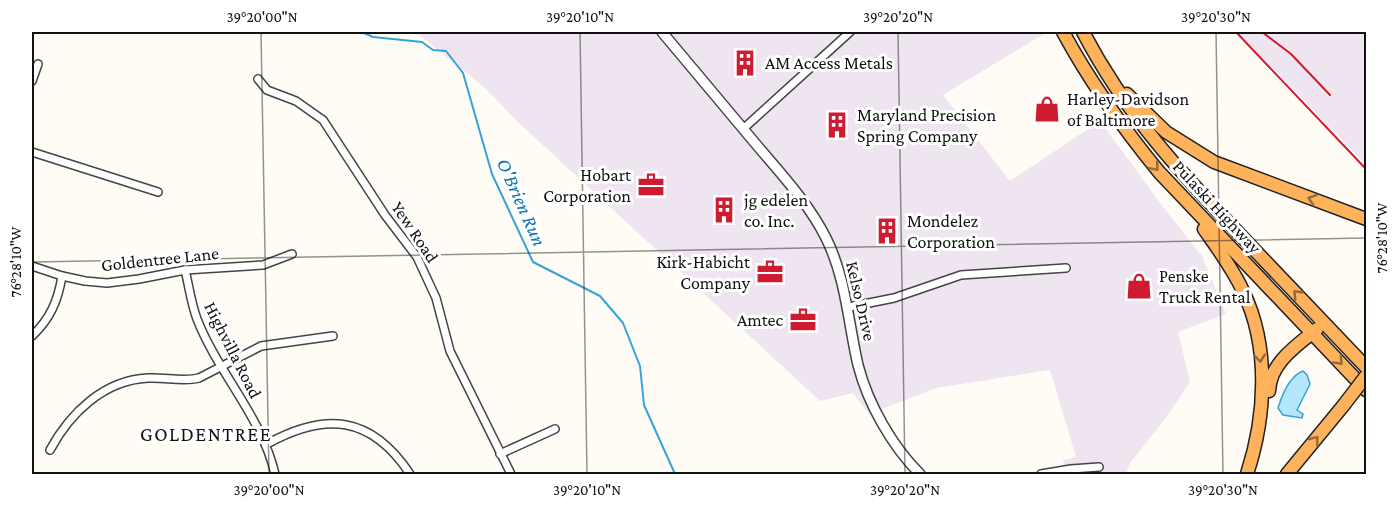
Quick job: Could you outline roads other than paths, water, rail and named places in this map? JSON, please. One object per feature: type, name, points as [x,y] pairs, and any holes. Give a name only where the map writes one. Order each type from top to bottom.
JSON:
[{"type":"highway","name":"Pulaski Highway","points":[[1063,32],[1086,72],[1134,141],[1177,191],[1366,390]]},
{"type":"highway","name":"Pulaski Highway","points":[[1083,32],[1101,66],[1137,119],[1167,156],[1366,367]]},
{"type":"highway","points":[[1086,72],[1101,66],[1156,123],[1194,152],[1240,174],[1366,219]]},
{"type":"highway","points":[[1177,191],[1236,277],[1249,303],[1257,331],[1262,369],[1261,416],[1249,474]]},
{"type":"highway","points":[[1249,474],[1263,434],[1269,383],[1273,370],[1324,323]]},
{"type":"highway","points":[[1287,474],[1366,376]]},
{"type":"street","name":"Kelso Drive","points":[[662,32],[794,189],[818,224],[838,267],[849,307],[859,366],[869,396],[902,453],[921,474]]},
{"type":"street","points":[[743,129],[850,32]]},
{"type":"street","points":[[32,81],[38,64]]},
{"type":"street","name":"Yew Road","points":[[258,79],[267,90],[296,101],[323,120],[385,215],[417,257],[436,298],[450,351],[511,474]]},
{"type":"street","points":[[32,152],[158,192]]},
{"type":"street","name":"Goldentree Lane","points":[[32,266],[62,276],[107,283],[185,270],[263,265],[292,254]]},
{"type":"street","points":[[849,307],[894,298],[942,280],[966,274],[1066,268]]},
{"type":"street","name":"Highvilla Road","points":[[185,270],[190,297],[198,321],[267,444],[275,474]]},
{"type":"street","points":[[32,336],[47,320],[57,303],[62,276]]},
{"type":"street","points":[[50,450],[66,423],[93,398],[111,388],[142,378],[193,380],[270,343],[333,336]]},
{"type":"street","points":[[267,444],[314,424],[351,426],[378,439],[410,474]]},
{"type":"street","points":[[500,454],[555,429]]},
{"type":"street","points":[[1041,474],[1100,467]]},
{"type":"water","points":[[1303,371],[1310,384],[1297,410],[1303,414],[1302,418],[1283,415],[1278,408],[1284,392],[1290,381]]},
{"type":"waterway","name":"O'Brien Run","points":[[362,32],[373,37],[422,42],[433,50],[446,51],[463,73],[492,174],[533,262],[600,296],[623,323],[640,366],[644,405],[675,474]]},
{"type":"railway","points":[[1236,32],[1366,169]]},
{"type":"railway","points":[[1262,32],[1291,54],[1330,95]]},
{"type":"place","name":"AM Access Metals","points":[[745,63]]},
{"type":"place","name":"Harley-Davidson of Baltimore","points":[[1047,109]]},
{"type":"place","name":"Maryland Precision Spring Company","points":[[837,125]]},
{"type":"place","name":"Hobart Corporation","points":[[651,185]]},
{"type":"place","name":"jg edelen co. Inc.","points":[[724,210]]},
{"type":"place","name":"Mondelez Corporation","points":[[887,231]]},
{"type":"place","name":"Kirk-Habicht Company","points":[[770,272]]},
{"type":"place","name":"Penske Truck Rental","points":[[1139,286]]},
{"type":"place","name":"Amtec","points":[[803,320]]},
{"type":"district","name":"GOLDENTREE","points":[[206,434]]}]
